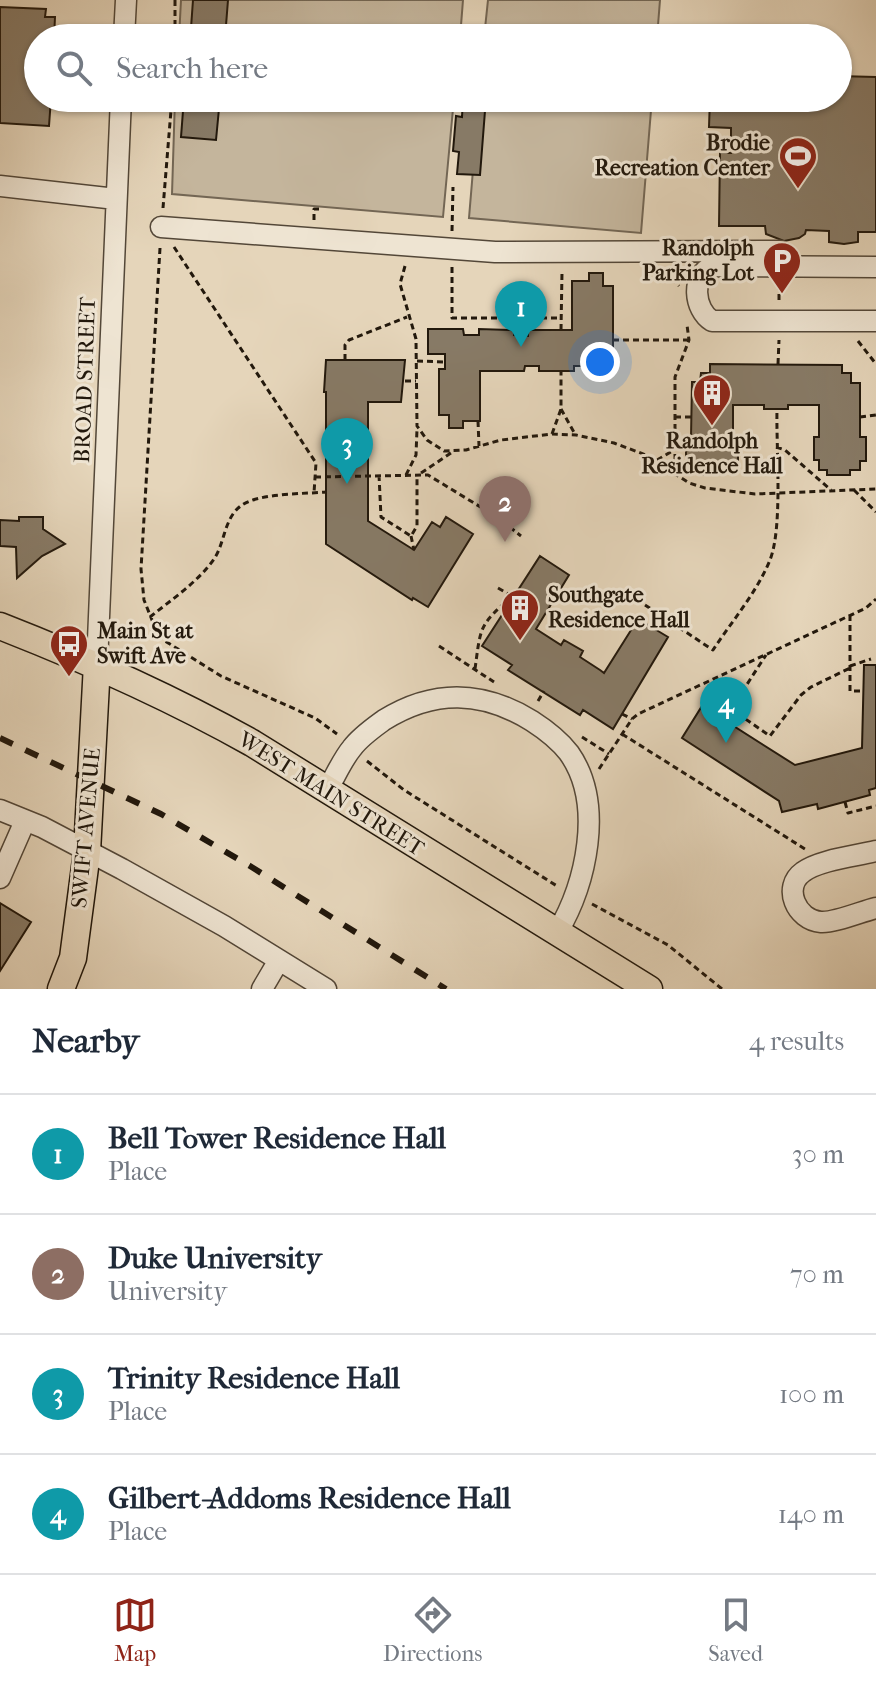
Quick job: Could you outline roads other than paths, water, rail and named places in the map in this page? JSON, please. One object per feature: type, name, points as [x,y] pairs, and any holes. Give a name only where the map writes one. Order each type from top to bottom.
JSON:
[{"type":"main road","name":"WEST MAIN STREET","points":[[0,626],[97,664],[186,706],[252,743],[649,989]]},
{"type":"main road","name":"SWIFT AVENUE","points":[[61,989],[73,958],[87,852],[97,664]]},
{"type":"street","points":[[125,24],[126,0]]},
{"type":"street","name":"BROAD STREET","points":[[97,664],[120,112]]},
{"type":"street","points":[[0,186],[116,199]]},
{"type":"street","points":[[161,227],[452,250],[562,253],[780,251]]},
{"type":"street","points":[[876,267],[713,266],[704,270],[699,278],[698,306],[704,316],[712,321],[876,321]]},
{"type":"street","points":[[327,790],[351,748],[373,727],[405,707],[430,699],[462,697],[484,699],[512,708],[548,731],[569,753],[580,774],[586,800],[588,826],[584,861],[570,910],[557,933]]},
{"type":"street","points":[[0,810],[42,827],[224,926],[326,989]]},
{"type":"street","points":[[0,878],[25,821]]},
{"type":"street","points":[[876,851],[812,867],[801,873],[793,883],[792,895],[797,908],[821,923],[876,908]]},
{"type":"street","points":[[262,989],[279,960]]},
{"type":"railway","points":[[0,738],[161,814],[446,989]]},
{"type":"place","name":"Brodie Recreation Center","points":[[798,190]]},
{"type":"place","name":"Randolph Parking Lot","points":[[782,295]]},
{"type":"place","name":"Bell Tower Residence Hall","points":[[521,347]]},
{"type":"place","name":"Randolph Residence Hall","points":[[712,427]]},
{"type":"place","name":"Trinity Residence Hall","points":[[347,484]]},
{"type":"place","name":"Duke University","points":[[505,542]]},
{"type":"place","name":"Southgate Residence Hall","points":[[520,642]]},
{"type":"place","name":"Main St at Swift Ave","points":[[69,678]]},
{"type":"place","name":"Gilbert-Addoms Residence Hall","points":[[726,743]]}]
